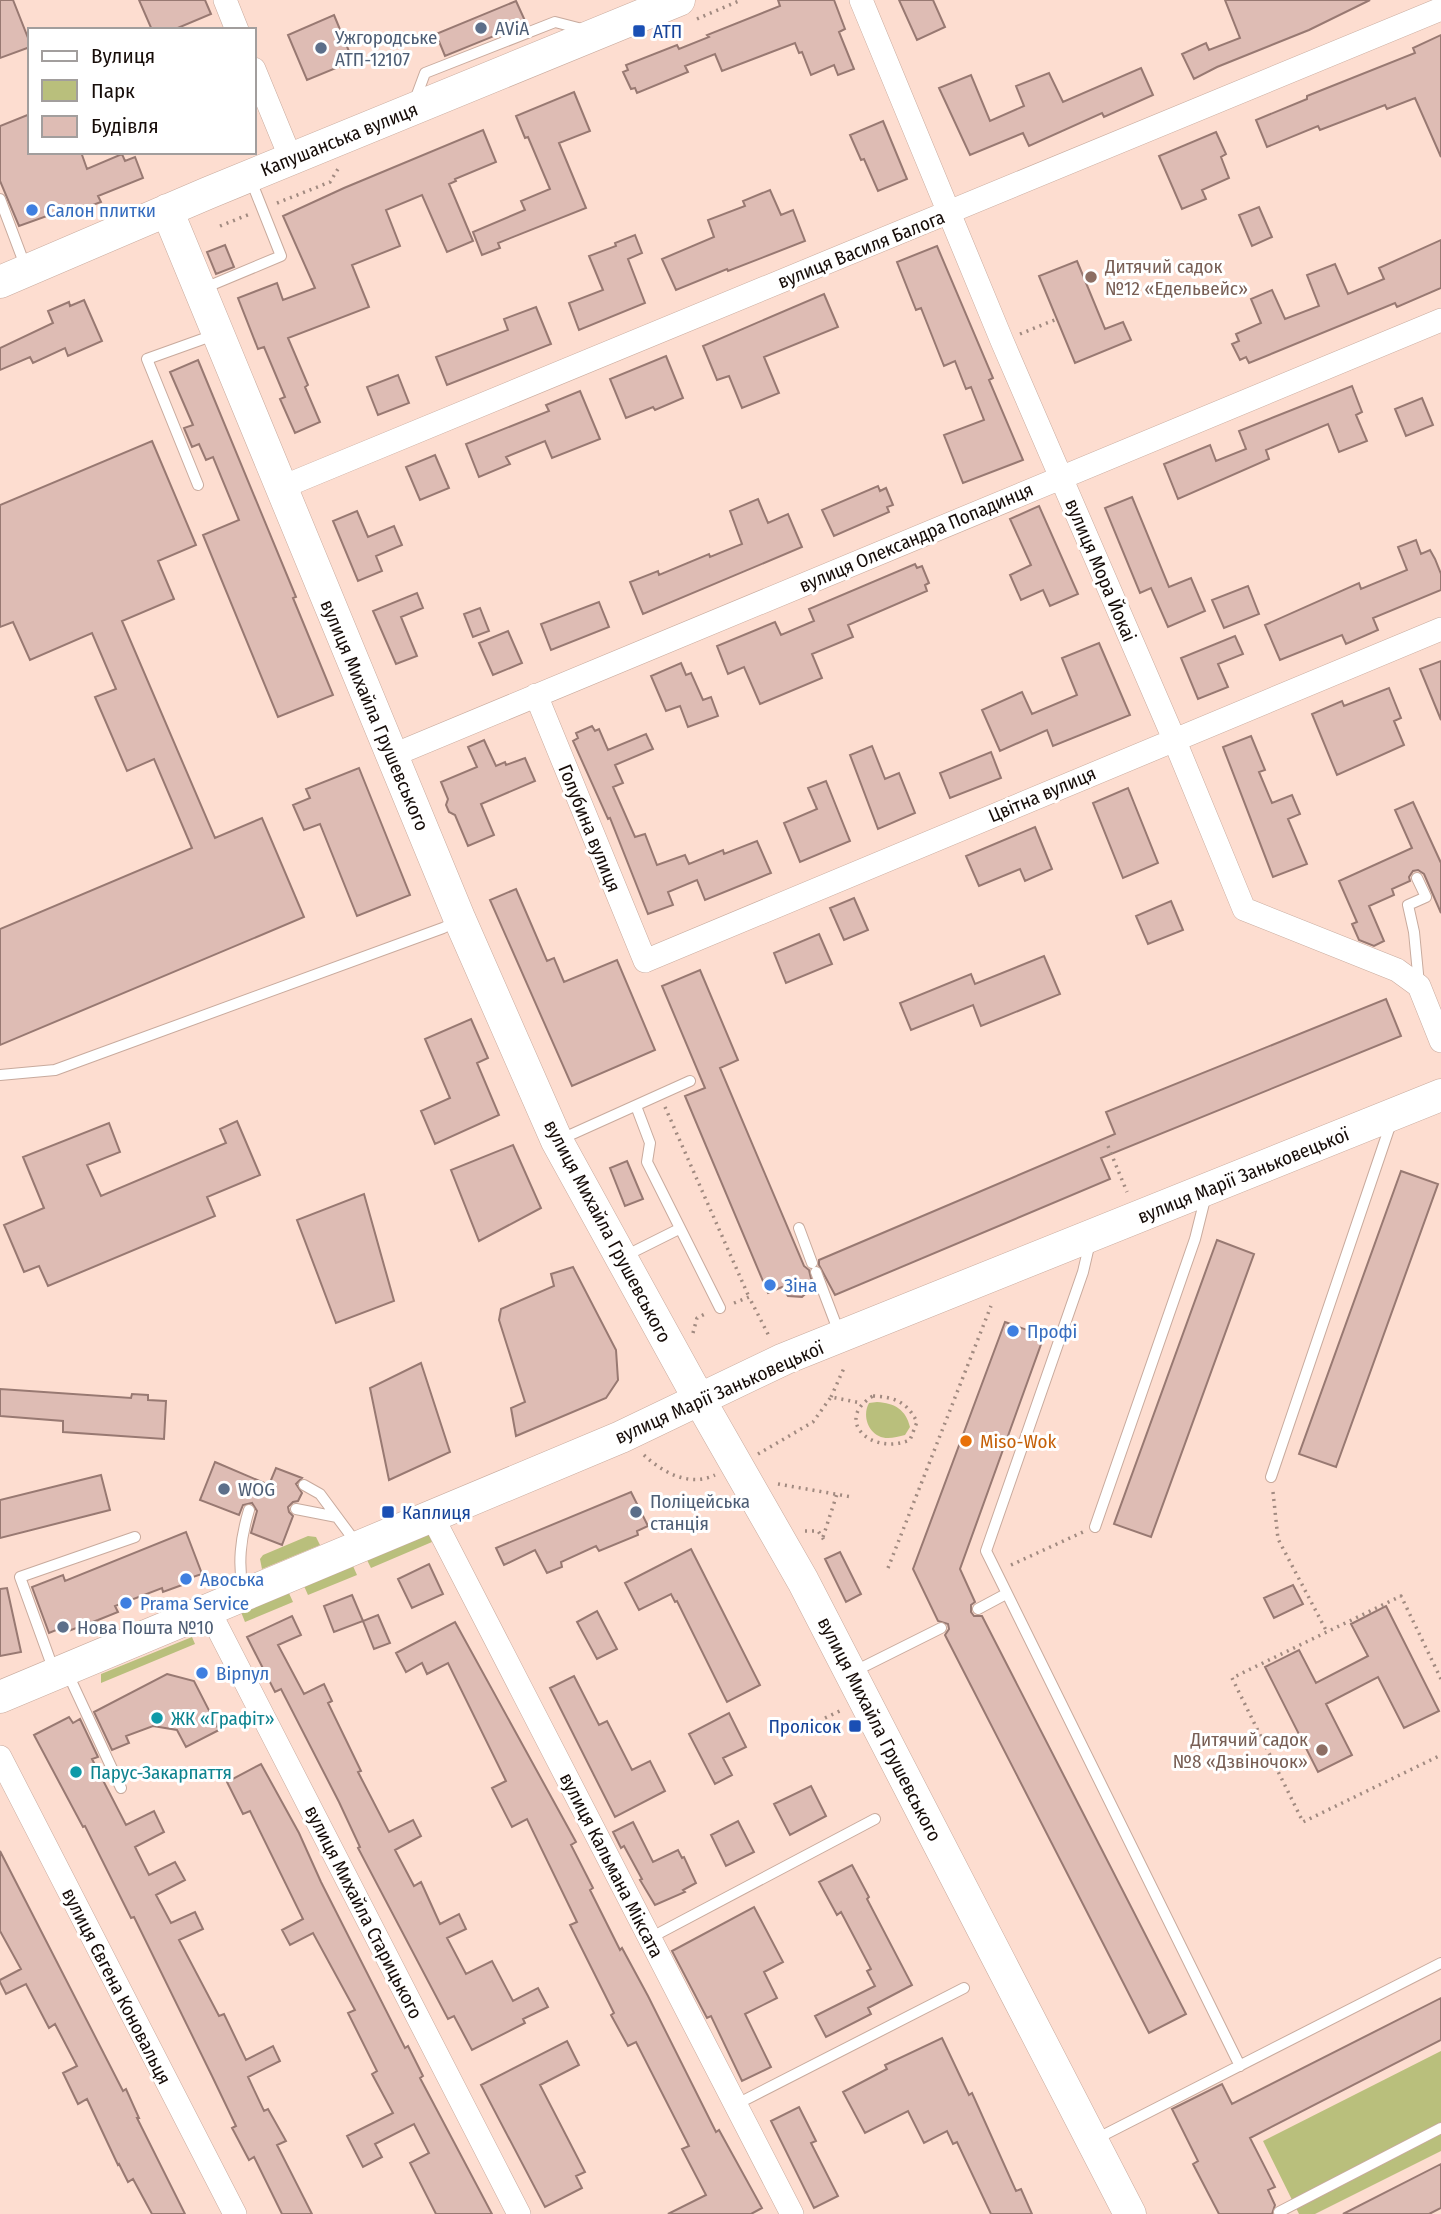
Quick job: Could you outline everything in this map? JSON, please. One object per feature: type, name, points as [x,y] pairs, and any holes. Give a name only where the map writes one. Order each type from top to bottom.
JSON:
[{"type":"street","points":[[225,0],[236,28]]},
{"type":"street","name":"Капушанська вулиця","points":[[13,276],[167,210],[680,0]]},
{"type":"street","name":"вулиця Мора Йокаі","points":[[861,0],[1002,341],[1174,739],[1244,909],[1397,970],[1419,986]]},
{"type":"street","name":"вулиця Василя Балога","points":[[280,488],[1441,9]]},
{"type":"street","points":[[256,74],[291,159]]},
{"type":"street","name":"вулиця Михайла Грушевського","points":[[167,210],[391,756],[557,1141],[620,1258],[803,1581],[1130,2214]]},
{"type":"street","name":"вулиця Олександра Попадинця","points":[[391,756],[1441,320]]},
{"type":"street","name":"Цвітна вулиця","points":[[645,961],[1441,629]]},
{"type":"street","name":"Голубина вулиця","points":[[536,695],[645,961]]},
{"type":"street","points":[[1419,986],[1441,1041]]},
{"type":"street","name":"вулиця Марії Заньковецької","points":[[0,1697],[629,1433],[784,1359],[1441,1095]]},
{"type":"street","name":"вулиця Кальмана Міксата","points":[[432,1516],[792,2214]]},
{"type":"street","name":"вулиця Михайла Старицького","points":[[208,1609],[519,2214]]},
{"type":"street","name":"вулиця Євгена Коновальця","points":[[0,1757],[235,2214]]},
{"type":"lane","points":[[199,290],[281,256],[250,176]]},
{"type":"lane","points":[[0,199],[13,276]]},
{"type":"lane","points":[[198,485],[147,359],[217,334]]},
{"type":"lane","points":[[1417,878],[1426,897],[1408,905],[1414,932],[1419,986]]},
{"type":"lane","points":[[0,1075],[54,1070],[460,920]]},
{"type":"lane","points":[[557,1141],[690,1082]]},
{"type":"lane","points":[[636,1106],[650,1143],[647,1162],[678,1229],[720,1308]]},
{"type":"lane","points":[[1271,1477],[1394,1114]]},
{"type":"lane","points":[[1096,1527],[1195,1239],[1208,1189]]},
{"type":"lane","points":[[799,1228],[841,1337]]},
{"type":"lane","points":[[620,1258],[678,1229]]},
{"type":"lane","points":[[1092,1236],[1083,1272],[986,1551],[1240,2066]]},
{"type":"lane","points":[[304,1485],[320,1494],[359,1546]]},
{"type":"lane","points":[[296,1509],[337,1517]]},
{"type":"lane","points":[[243,1595],[239,1566],[250,1510]]},
{"type":"lane","points":[[241,1545],[256,1521]]},
{"type":"lane","points":[[121,1788],[60,1671],[20,1577],[135,1537]]},
{"type":"lane","points":[[978,1608],[1006,1594]]},
{"type":"lane","points":[[852,1673],[941,1628]]},
{"type":"lane","points":[[650,1938],[875,1819]]},
{"type":"lane","points":[[1093,2141],[1441,1963]]},
{"type":"lane","points":[[737,2104],[964,1988]]},
{"type":"lane","points":[[1279,2212],[1441,2128]]},
{"type":"path","points":[[1002,341],[1057,319]]},
{"type":"path","points":[[660,1095],[749,1297]]},
{"type":"path","points":[[1108,1146],[1127,1192]]},
{"type":"path","points":[[888,1568],[991,1306]]},
{"type":"path","points":[[755,1456],[813,1422],[831,1397],[844,1368]]},
{"type":"path","points":[[831,1397],[861,1403],[873,1396],[896,1398],[906,1404],[917,1422],[915,1433],[910,1440],[899,1444],[876,1443],[858,1426],[856,1412],[861,1403]]},
{"type":"path","points":[[637,1449],[671,1476],[704,1480],[716,1475]]},
{"type":"path","points":[[1271,1477],[1279,1539],[1327,1632]]},
{"type":"path","points":[[771,1483],[852,1497]]},
{"type":"path","points":[[822,1537],[836,1494]]},
{"type":"path","points":[[996,1572],[1096,1527]]},
{"type":"path","points":[[1441,1679],[1401,1596],[1232,1678],[1303,1822],[1441,1755]]},
{"type":"green space","points":[[869,1403],[889,1404],[903,1412],[910,1427],[905,1435],[888,1438],[872,1431],[866,1414]]},
{"type":"green space","points":[[428,1532],[432,1542],[371,1568],[366,1558]]},
{"type":"green space","points":[[308,1536],[316,1537],[320,1545],[262,1569],[260,1559],[263,1555]]},
{"type":"green space","points":[[353,1566],[357,1575],[308,1595],[304,1586]]},
{"type":"green space","points":[[288,1591],[293,1602],[245,1622],[241,1612]]},
{"type":"green space","points":[[192,1637],[195,1644],[101,1683],[101,1674]]},
{"type":"green space","points":[[1441,2051],[1441,2151],[1315,2214],[1299,2214],[1263,2141]]},
{"type":"building","points":[[0,0],[13,0],[28,38],[28,48],[0,58]]},
{"type":"building","points":[[139,0],[205,0],[211,14],[178,28],[151,28]]},
{"type":"building","points":[[778,0],[834,0],[845,29],[839,32],[854,69],[838,75],[834,65],[811,75],[802,52],[799,53],[795,43],[722,71],[715,54],[685,66],[688,72],[637,93],[635,88],[631,89],[623,72],[628,70],[626,65],[677,45],[679,49],[709,37],[707,35],[780,6]]},
{"type":"building","points":[[899,0],[933,0],[945,27],[917,40]]},
{"type":"building","points":[[1225,0],[1370,0],[1309,30],[1194,79],[1182,54],[1206,43],[1209,50],[1240,38]]},
{"type":"building","name":"AViA","points":[[516,1],[526,23],[445,56],[436,34]]},
{"type":"building","name":"Ужгородське АТП-12107","points":[[334,15],[353,61],[307,80],[288,35]]},
{"type":"building","points":[[1441,35],[1441,157],[1415,98],[1387,109],[1385,105],[1320,130],[1318,126],[1267,147],[1256,120],[1307,99],[1307,96],[1415,53],[1413,48]]},
{"type":"building","points":[[1141,68],[1153,95],[1104,117],[1102,113],[1029,146],[1023,133],[970,155],[939,88],[971,75],[990,121],[1024,106],[1016,86],[1049,73],[1063,102]]},
{"type":"building","points":[[574,92],[590,131],[559,143],[586,208],[498,243],[500,248],[482,255],[473,232],[525,210],[521,201],[550,189],[516,116]]},
{"type":"building","points":[[28,115],[28,154],[82,154],[87,169],[122,154],[125,161],[135,157],[143,178],[98,196],[101,202],[74,212],[72,207],[19,226],[0,181],[0,126]]},
{"type":"building","points":[[883,121],[907,179],[878,191],[850,135]]},
{"type":"building","points":[[483,130],[496,162],[449,184],[473,241],[447,252],[422,195],[386,210],[400,246],[352,265],[369,307],[288,338],[320,422],[295,433],[280,399],[285,397],[264,347],[258,349],[238,298],[277,283],[283,300],[315,288],[283,216]]},
{"type":"building","points":[[1216,132],[1226,154],[1221,157],[1229,178],[1202,190],[1206,199],[1182,209],[1159,156]]},
{"type":"building","points":[[770,190],[781,215],[793,210],[805,241],[676,290],[662,259],[714,237],[708,220],[745,206],[743,201]]},
{"type":"building","points":[[1259,207],[1272,237],[1252,246],[1239,215]]},
{"type":"building","points":[[635,235],[642,253],[628,259],[645,303],[579,330],[569,303],[603,290],[589,256],[616,246],[615,243]]},
{"type":"building","points":[[1441,240],[1441,288],[1397,307],[1395,303],[1249,363],[1246,357],[1240,360],[1232,344],[1239,341],[1236,334],[1261,323],[1251,299],[1272,290],[1285,319],[1319,306],[1307,275],[1335,264],[1348,294],[1384,279],[1379,268]]},
{"type":"building","points":[[225,245],[234,267],[216,274],[207,252]]},
{"type":"building","points":[[937,246],[993,378],[989,380],[1023,460],[963,483],[944,435],[984,420],[971,387],[966,389],[955,361],[944,366],[921,308],[916,310],[897,262]]},
{"type":"building","points":[[1077,261],[1105,329],[1123,322],[1131,340],[1075,363],[1039,276]]},
{"type":"building","points":[[824,294],[838,327],[764,357],[779,393],[742,408],[729,376],[717,380],[703,346]]},
{"type":"building","points":[[84,300],[102,341],[68,356],[65,348],[33,363],[30,357],[0,370],[0,348],[53,323],[48,311],[69,302],[70,306]]},
{"type":"building","points":[[536,307],[551,344],[447,385],[436,357],[508,330],[504,319]]},
{"type":"building","points":[[666,356],[683,398],[626,418],[610,379]]},
{"type":"building","points":[[198,360],[296,597],[293,598],[333,695],[278,717],[203,535],[239,520],[213,457],[206,460],[199,444],[192,447],[184,428],[193,425],[170,372]]},
{"type":"building","points":[[398,375],[409,403],[378,415],[367,387]]},
{"type":"building","points":[[1352,386],[1362,412],[1356,415],[1367,441],[1339,452],[1328,424],[1266,450],[1269,459],[1178,499],[1164,464],[1210,445],[1216,461],[1246,449],[1239,431]]},
{"type":"building","points":[[580,391],[600,439],[552,458],[545,441],[506,457],[510,464],[479,477],[466,444],[549,411],[546,405]]},
{"type":"building","points":[[1422,398],[1433,425],[1406,436],[1395,409]]},
{"type":"building","points":[[152,441],[196,545],[158,561],[174,599],[122,621],[215,838],[262,818],[304,917],[0,1045],[0,929],[192,848],[154,759],[127,771],[95,697],[116,689],[92,633],[30,660],[13,622],[0,627],[0,505]]},
{"type":"building","points":[[435,455],[449,488],[420,500],[406,467]]},
{"type":"building","points":[[878,486],[880,491],[886,488],[893,505],[887,507],[889,512],[834,536],[822,510]]},
{"type":"building","points":[[1132,497],[1169,587],[1191,578],[1205,611],[1168,627],[1151,588],[1140,593],[1105,508]]},
{"type":"building","points":[[758,499],[768,523],[788,514],[802,547],[643,614],[630,582],[658,571],[659,575],[709,554],[710,557],[742,544],[730,511]]},
{"type":"building","points":[[1039,506],[1078,594],[1050,606],[1043,590],[1021,600],[1010,575],[1031,565],[1010,519]]},
{"type":"building","points":[[357,511],[368,537],[394,526],[402,545],[376,556],[382,571],[358,581],[333,521]]},
{"type":"building","points":[[1416,540],[1421,554],[1430,550],[1435,559],[1441,574],[1441,590],[1373,618],[1378,630],[1346,644],[1342,635],[1280,660],[1265,625],[1359,583],[1361,589],[1407,570],[1398,547]]},
{"type":"building","points":[[915,564],[917,568],[922,566],[929,583],[925,585],[927,591],[848,625],[853,637],[812,654],[822,678],[760,704],[744,667],[728,674],[717,646],[775,622],[781,635],[814,621],[809,609]]},
{"type":"building","points":[[1248,586],[1259,614],[1224,628],[1212,600]]},
{"type":"building","points":[[417,593],[423,608],[401,617],[417,656],[396,664],[373,611]]},
{"type":"building","points":[[599,602],[609,627],[551,650],[541,624]]},
{"type":"building","points":[[480,608],[489,631],[473,637],[464,614]]},
{"type":"building","points":[[508,631],[522,663],[493,675],[479,643]]},
{"type":"building","points":[[1235,636],[1243,654],[1218,664],[1228,687],[1198,699],[1181,658]]},
{"type":"building","points":[[1099,643],[1130,715],[1053,746],[1047,730],[1000,751],[982,710],[1022,692],[1032,714],[1077,695],[1062,658]]},
{"type":"building","points":[[1441,661],[1441,720],[1420,669]]},
{"type":"building","points":[[681,663],[686,675],[691,673],[703,700],[711,697],[718,716],[688,727],[680,706],[666,711],[651,676]]},
{"type":"building","points":[[1389,688],[1401,718],[1394,721],[1404,745],[1337,775],[1312,714],[1342,701],[1344,706]]},
{"type":"building","points":[[592,726],[595,731],[599,729],[608,750],[646,734],[653,749],[615,765],[623,783],[613,787],[635,837],[645,834],[657,865],[685,855],[689,864],[723,850],[724,854],[757,841],[771,873],[705,900],[697,880],[668,892],[673,905],[648,914],[610,818],[608,819],[573,741],[578,738],[576,733]]},
{"type":"building","points":[[1251,736],[1265,770],[1259,772],[1272,803],[1292,795],[1300,814],[1288,819],[1307,864],[1273,877],[1223,747]]},
{"type":"building","points":[[484,740],[496,766],[525,758],[535,781],[481,804],[494,835],[468,846],[455,815],[449,812],[446,805],[448,799],[441,782],[477,767],[468,747]]},
{"type":"building","points":[[872,746],[885,779],[899,773],[915,813],[878,829],[850,755]]},
{"type":"building","points":[[991,752],[1001,778],[950,798],[940,773]]},
{"type":"building","points":[[359,768],[410,895],[357,916],[320,824],[304,830],[293,805],[310,798],[306,789]]},
{"type":"building","points":[[826,781],[850,841],[800,862],[784,823],[817,809],[808,788]]},
{"type":"building","points":[[1128,788],[1158,863],[1123,878],[1093,803]]},
{"type":"building","points":[[1413,802],[1441,863],[1441,913],[1424,874],[1418,870],[1413,871],[1409,877],[1410,881],[1392,889],[1394,895],[1369,906],[1384,941],[1374,946],[1359,940],[1352,924],[1357,922],[1339,881],[1412,848],[1395,810]]},
{"type":"building","points":[[1035,827],[1052,869],[1025,881],[1020,869],[979,886],[966,856]]},
{"type":"building","points":[[516,889],[547,961],[554,958],[564,982],[617,960],[655,1050],[572,1086],[490,900]]},
{"type":"building","points":[[854,898],[868,930],[844,940],[830,908]]},
{"type":"building","points":[[1171,901],[1183,930],[1148,944],[1136,916]]},
{"type":"building","points":[[819,934],[832,964],[786,983],[774,953]]},
{"type":"building","points":[[1044,956],[1060,994],[981,1026],[973,1005],[911,1030],[900,1003],[971,974],[975,984]]},
{"type":"building","points":[[700,970],[738,1060],[720,1068],[804,1266],[809,1270],[813,1287],[802,1297],[788,1296],[782,1287],[768,1293],[685,1096],[705,1088],[662,986]]},
{"type":"building","points":[[1386,999],[1401,1036],[1101,1158],[1110,1179],[835,1295],[819,1265],[819,1260],[1115,1134],[1106,1112]]},
{"type":"building","points":[[471,1019],[488,1058],[477,1063],[499,1115],[435,1144],[421,1111],[450,1098],[425,1039]]},
{"type":"building","points":[[237,1121],[260,1175],[207,1197],[215,1216],[48,1286],[39,1266],[24,1272],[4,1225],[44,1208],[23,1157],[109,1123],[120,1152],[87,1165],[101,1196],[226,1143],[220,1129]]},
{"type":"building","points":[[513,1145],[541,1208],[479,1241],[451,1170]]},
{"type":"building","points":[[627,1161],[643,1199],[625,1206],[610,1168]]},
{"type":"building","points":[[1401,1171],[1438,1184],[1336,1467],[1299,1454]]},
{"type":"building","points":[[364,1194],[394,1301],[336,1323],[297,1220]]},
{"type":"building","points":[[1217,1240],[1254,1254],[1151,1537],[1114,1524]]},
{"type":"building","points":[[573,1267],[616,1350],[618,1380],[606,1398],[516,1436],[511,1408],[525,1402],[499,1320],[501,1309],[554,1286],[551,1274]]},
{"type":"building","points":[[1005,1322],[1044,1336],[960,1569],[975,1602],[971,1605],[971,1612],[974,1616],[982,1616],[1186,2014],[1149,2033],[945,1635],[949,1629],[948,1624],[938,1621],[913,1569]]},
{"type":"building","points":[[421,1363],[450,1452],[389,1480],[370,1388]]},
{"type":"building","points":[[0,1389],[131,1398],[132,1394],[148,1395],[148,1400],[166,1401],[164,1439],[63,1432],[63,1421],[0,1416]]},
{"type":"building","points":[[215,1462],[269,1485],[276,1468],[302,1478],[296,1484],[302,1493],[298,1501],[288,1507],[293,1516],[282,1545],[251,1533],[257,1511],[252,1503],[243,1505],[239,1515],[200,1500]]},
{"type":"building","points":[[101,1475],[110,1510],[0,1538],[0,1500]]},
{"type":"building","points":[[631,1492],[648,1526],[637,1531],[638,1535],[599,1551],[596,1546],[561,1562],[562,1567],[547,1573],[535,1550],[504,1565],[496,1548]]},
{"type":"building","points":[[186,1532],[202,1574],[181,1581],[182,1585],[163,1592],[162,1588],[115,1606],[118,1612],[98,1620],[63,1633],[61,1628],[49,1633],[32,1587],[63,1575],[65,1581]]},
{"type":"building","points":[[691,1549],[760,1685],[727,1702],[677,1601],[675,1602],[671,1594],[639,1610],[625,1583]]},
{"type":"building","points":[[840,1552],[861,1594],[846,1602],[825,1559]]},
{"type":"building","points":[[429,1564],[443,1594],[412,1608],[398,1579]]},
{"type":"building","points":[[1293,1585],[1303,1604],[1274,1618],[1264,1598]]},
{"type":"building","points":[[7,1588],[21,1652],[0,1656],[0,1589]]},
{"type":"building","points":[[352,1595],[363,1621],[334,1632],[324,1606]]},
{"type":"building","points":[[1386,1606],[1439,1711],[1404,1728],[1378,1677],[1326,1704],[1352,1755],[1318,1772],[1265,1667],[1299,1650],[1316,1683],[1368,1656],[1351,1624]]},
{"type":"building","points":[[597,1611],[617,1649],[597,1659],[577,1622]]},
{"type":"building","points":[[378,1615],[390,1643],[374,1649],[363,1621]]},
{"type":"building","points":[[292,1616],[301,1635],[278,1645],[304,1694],[324,1684],[332,1701],[328,1703],[361,1771],[358,1772],[389,1832],[413,1820],[421,1836],[395,1850],[414,1886],[421,1882],[440,1924],[459,1914],[466,1929],[447,1938],[466,1974],[492,1961],[513,2001],[538,1988],[548,2007],[523,2019],[525,2023],[472,2050],[454,2016],[448,2019],[358,1848],[360,1847],[339,1802],[281,1689],[275,1692],[247,1637]]},
{"type":"building","points":[[455,1622],[576,1842],[571,1845],[620,1950],[622,1948],[648,1996],[716,2132],[719,2130],[762,2208],[751,2214],[668,2214],[706,2195],[682,2149],[689,2146],[636,2042],[628,2046],[611,2015],[614,2013],[570,1925],[577,1922],[527,1819],[512,1827],[492,1788],[506,1781],[448,1663],[427,1674],[422,1663],[406,1672],[396,1653]]},
{"type":"building","name":"ЖК «Графіт»","points":[[167,1674],[194,1681],[219,1730],[186,1747],[177,1730],[153,1726],[126,1736],[129,1743],[112,1750],[94,1712]]},
{"type":"building","points":[[574,1676],[599,1725],[607,1721],[632,1770],[650,1761],[665,1791],[615,1817],[550,1688]]},
{"type":"building","points":[[729,1713],[746,1747],[723,1758],[732,1775],[715,1784],[689,1734]]},
{"type":"building","points":[[69,1717],[73,1723],[80,1719],[98,1757],[92,1759],[126,1825],[154,1811],[164,1832],[135,1847],[149,1875],[175,1862],[185,1880],[156,1895],[171,1923],[195,1912],[203,1929],[179,1940],[219,2016],[224,2014],[246,2060],[273,2046],[280,2061],[248,2077],[264,2111],[268,2109],[286,2141],[277,2145],[312,2214],[282,2214],[254,2157],[249,2160],[232,2128],[236,2126],[134,1917],[131,1918],[85,1826],[83,1827],[34,1735]]},
{"type":"building","points":[[261,1764],[299,1833],[405,2048],[408,2046],[423,2076],[420,2078],[492,2214],[436,2214],[410,2163],[429,2153],[414,2124],[375,2144],[382,2157],[363,2167],[347,2136],[393,2113],[372,2074],[377,2071],[348,2013],[355,2010],[313,1933],[290,1945],[282,1930],[303,1919],[250,1811],[243,1814],[227,1782]]},
{"type":"building","points":[[811,1786],[826,1816],[790,1835],[774,1804]]},
{"type":"building","points":[[738,1821],[754,1852],[726,1866],[711,1835]]},
{"type":"building","points":[[633,1822],[653,1862],[678,1850],[696,1883],[683,1890],[685,1892],[655,1905],[624,1846],[621,1848],[613,1832]]},
{"type":"building","points":[[0,1851],[123,2091],[126,2089],[137,2118],[185,2214],[152,2214],[133,2179],[128,2182],[118,2165],[87,2099],[78,2104],[63,2073],[77,2066],[55,2024],[49,2028],[26,1984],[6,1994],[0,1980],[21,1969],[0,1931]]},
{"type":"building","points":[[852,1865],[912,1985],[868,2008],[871,2014],[826,2037],[815,2016],[875,1986],[867,1971],[871,1969],[841,1912],[837,1915],[819,1882]]},
{"type":"building","points":[[754,1907],[783,1962],[764,1972],[777,1998],[745,2014],[771,2067],[742,2081],[711,2016],[707,2018],[672,1951]]},
{"type":"building","points":[[1441,1998],[1441,2040],[1250,2138],[1275,2187],[1268,2190],[1275,2205],[1272,2214],[1219,2214],[1193,2164],[1198,2161],[1172,2109],[1222,2084],[1232,2104]]},
{"type":"building","points":[[942,2038],[969,2095],[972,2093],[1016,2191],[1021,2189],[1032,2214],[991,2214],[957,2142],[953,2144],[947,2131],[924,2143],[908,2111],[865,2133],[843,2092],[887,2069],[885,2065]]},
{"type":"building","points":[[567,2041],[579,2065],[540,2085],[585,2172],[576,2176],[582,2188],[545,2207],[481,2085]]},
{"type":"building","points":[[799,2107],[816,2141],[811,2143],[838,2196],[814,2208],[771,2121]]},
{"type":"building","points":[[1441,2164],[1441,2208],[1429,2214],[1343,2214]]},
{"type":"place","name":"AViA","points":[[481,28]]},
{"type":"place","name":"АТП","points":[[639,31]]},
{"type":"place","name":"Ужгородське АТП-12107","points":[[321,48]]},
{"type":"place","name":"Салон плитки","points":[[32,210]]},
{"type":"place","name":"Дитячий садок №12 «Едельвейс»","points":[[1091,277]]},
{"type":"place","name":"Зіна","points":[[770,1285]]},
{"type":"place","name":"Профі","points":[[1013,1331]]},
{"type":"place","name":"Miso-Wok","points":[[966,1441]]},
{"type":"place","name":"WOG","points":[[224,1489]]},
{"type":"place","name":"Каплиця","points":[[388,1512]]},
{"type":"place","name":"Поліцейська станція","points":[[636,1512]]},
{"type":"place","name":"Авоська","points":[[186,1579]]},
{"type":"place","name":"Prama Service","points":[[126,1603]]},
{"type":"place","name":"Нова Пошта №10","points":[[63,1627]]},
{"type":"place","name":"Вірпул","points":[[202,1673]]},
{"type":"place","name":"ЖК «Графіт»","points":[[157,1718]]},
{"type":"place","name":"Пролісок","points":[[855,1726]]},
{"type":"place","name":"Дитячий садок №8 «Дзвіночок»","points":[[1322,1750]]},
{"type":"place","name":"Парус-Закарпаття","points":[[76,1772]]}]
